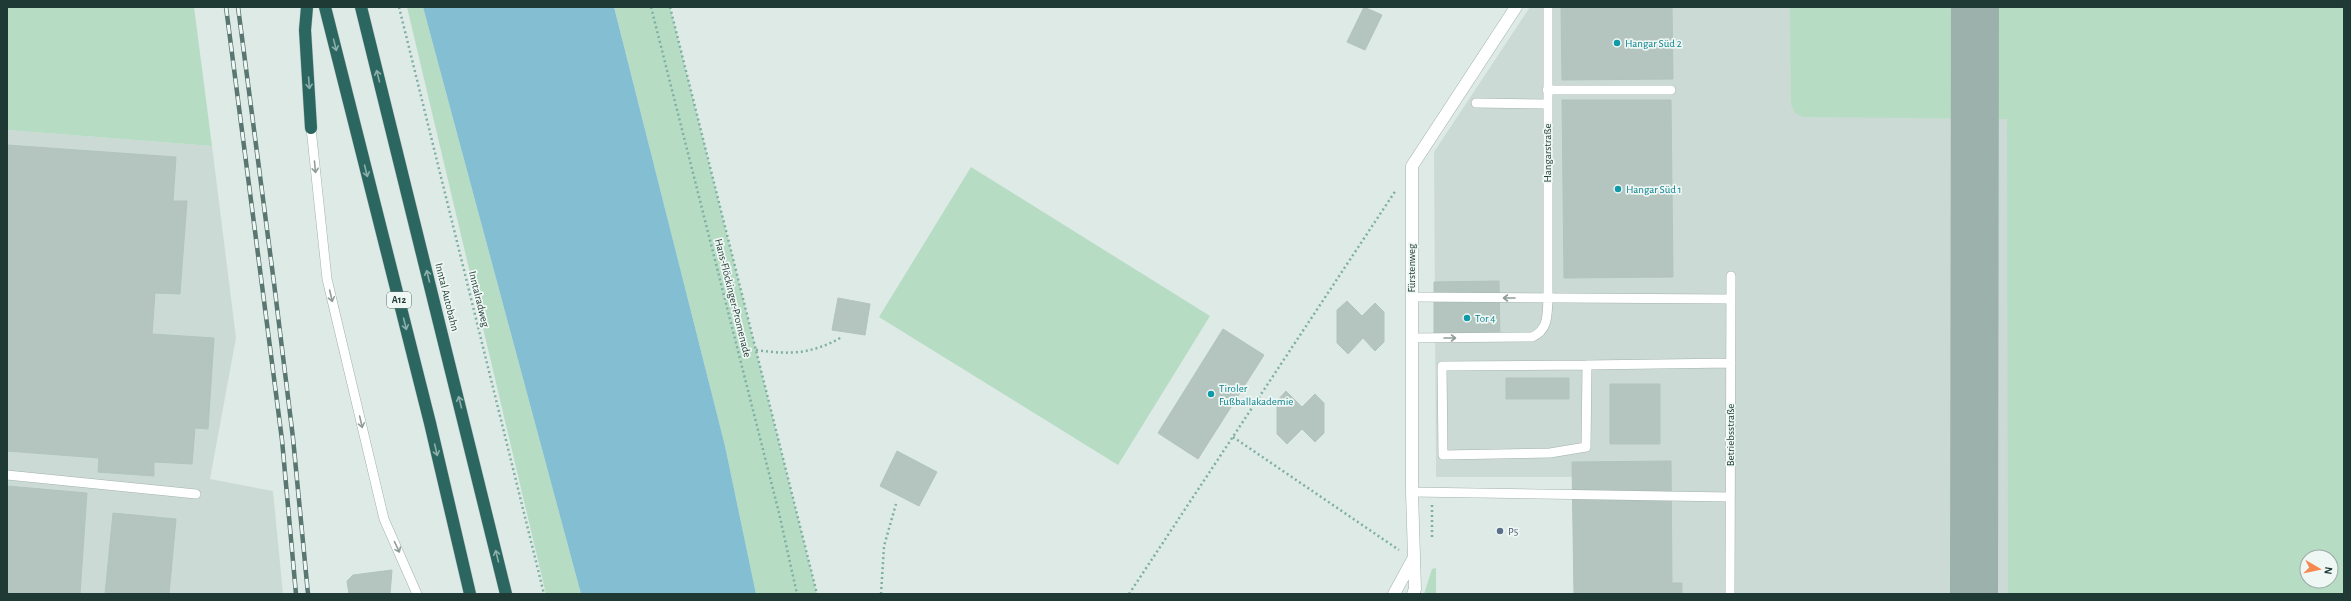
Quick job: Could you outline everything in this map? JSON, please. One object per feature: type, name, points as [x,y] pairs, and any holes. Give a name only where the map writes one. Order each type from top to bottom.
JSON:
[{"type":"highway","points":[[307,7],[305,30],[311,128]]},
{"type":"highway","name":"A12","points":[[326,7],[428,415],[470,594]]},
{"type":"highway","name":"Inntal Autobahn","points":[[361,7],[506,594]]},
{"type":"street","points":[[1412,166],[1516,7]]},
{"type":"street","name":"Fürstenweg","points":[[1412,166],[1411,338],[1413,594]]},
{"type":"street","name":"Fürstenweg","points":[[1394,594],[1413,559]]},
{"type":"lane","name":"Hangarstraße","points":[[1411,338],[1532,337],[1538,334],[1545,326],[1548,298],[1548,7]]},
{"type":"lane","points":[[1547,90],[1672,90]]},
{"type":"lane","points":[[1476,104],[1547,104]]},
{"type":"lane","points":[[311,128],[327,279],[384,518],[417,594]]},
{"type":"lane","name":"Betriebsstraße","points":[[1730,594],[1731,276]]},
{"type":"lane","points":[[1411,297],[1731,299]]},
{"type":"lane","points":[[1587,365],[1586,447],[1550,453],[1443,455],[1442,366],[1730,363]]},
{"type":"lane","points":[[7,475],[196,494]]},
{"type":"lane","points":[[1412,492],[1730,497]]},
{"type":"path","name":"Inntalradweg","points":[[399,7],[544,594]]},
{"type":"path","name":"Hans-Flöckinger-Promenade","points":[[651,7],[780,513],[798,594]]},
{"type":"path","points":[[670,7],[817,594]]},
{"type":"path","points":[[1129,594],[1412,166]]},
{"type":"path","points":[[756,350],[786,353],[810,351],[842,336]]},
{"type":"path","points":[[1233,436],[1413,559]]},
{"type":"path","points":[[881,594],[884,546],[896,504]]},
{"type":"path","points":[[1432,504],[1432,539]]},
{"type":"shaded area","points":[[1530,7],[2344,7],[2344,594],[1574,594],[1572,477],[1436,477],[1434,152]]},
{"type":"shaded area","points":[[7,130],[212,146],[236,338],[210,479],[273,491],[283,594],[7,594]]},
{"type":"green space","points":[[7,7],[194,7],[212,146],[7,130]]},
{"type":"green space","points":[[407,7],[423,7],[581,594],[546,594]]},
{"type":"green space","points":[[614,7],[670,7],[817,594],[756,594],[725,446]]},
{"type":"green space","points":[[1790,7],[2344,7],[2344,594],[2008,594],[2007,119],[1803,117],[1795,113],[1791,104]]},
{"type":"green space","points":[[971,167],[1210,316],[1118,465],[879,317]]},
{"type":"green space","points":[[1436,568],[1436,594],[1424,594],[1432,569]]},
{"type":"water","points":[[423,7],[614,7],[725,446],[756,594],[581,594]]},
{"type":"building","points":[[1364,7],[1382,15],[1365,50],[1347,42]]},
{"type":"building","name":"Hangar Süd 2","points":[[1561,7],[1672,7],[1673,79],[1562,80]]},
{"type":"building","name":"Hangar Süd 1","points":[[1562,100],[1671,100],[1673,277],[1564,278]]},
{"type":"building","points":[[7,145],[176,157],[173,201],[187,201],[180,294],[155,293],[152,334],[214,338],[208,429],[195,428],[192,464],[154,462],[154,476],[98,472],[99,458],[7,451]]},
{"type":"building","name":"Tor 4","points":[[1499,281],[1500,341],[1434,338],[1434,282]]},
{"type":"building","points":[[838,298],[870,304],[865,335],[832,330]]},
{"type":"building","points":[[1347,301],[1362,316],[1375,303],[1384,312],[1384,342],[1375,351],[1363,338],[1348,354],[1337,343],[1337,310]]},
{"type":"building","name":"Tiroler Fußballakademie","points":[[1223,329],[1264,355],[1198,459],[1158,433]]},
{"type":"building","points":[[1506,378],[1569,378],[1569,399],[1506,399]]},
{"type":"building","points":[[1610,384],[1660,384],[1660,444],[1610,444]]},
{"type":"building","points":[[1286,391],[1302,407],[1315,394],[1324,403],[1324,433],[1315,442],[1302,429],[1287,444],[1277,434],[1277,401]]},
{"type":"building","points":[[897,451],[937,472],[919,506],[880,486]]},
{"type":"building","points":[[1671,461],[1672,583],[1682,583],[1682,594],[1574,594],[1572,462]]},
{"type":"building","points":[[7,486],[87,493],[80,594],[7,594]]},
{"type":"building","points":[[113,513],[176,519],[169,594],[105,594]]},
{"type":"building","points":[[392,570],[390,594],[349,594],[347,581],[353,575]]},
{"type":"taxiway","points":[[1974,594],[1975,7]]},
{"type":"railway","points":[[226,7],[282,440],[296,594]]},
{"type":"railway","points":[[238,7],[293,438],[308,594]]},
{"type":"place","name":"Hangar Süd 2","points":[[1617,43]]},
{"type":"place","name":"Hangar Süd 1","points":[[1618,189]]},
{"type":"place","name":"Tor 4","points":[[1467,318]]},
{"type":"place","name":"Tiroler Fußballakademie","points":[[1211,394]]},
{"type":"place","name":"P5","points":[[1500,531]]}]
